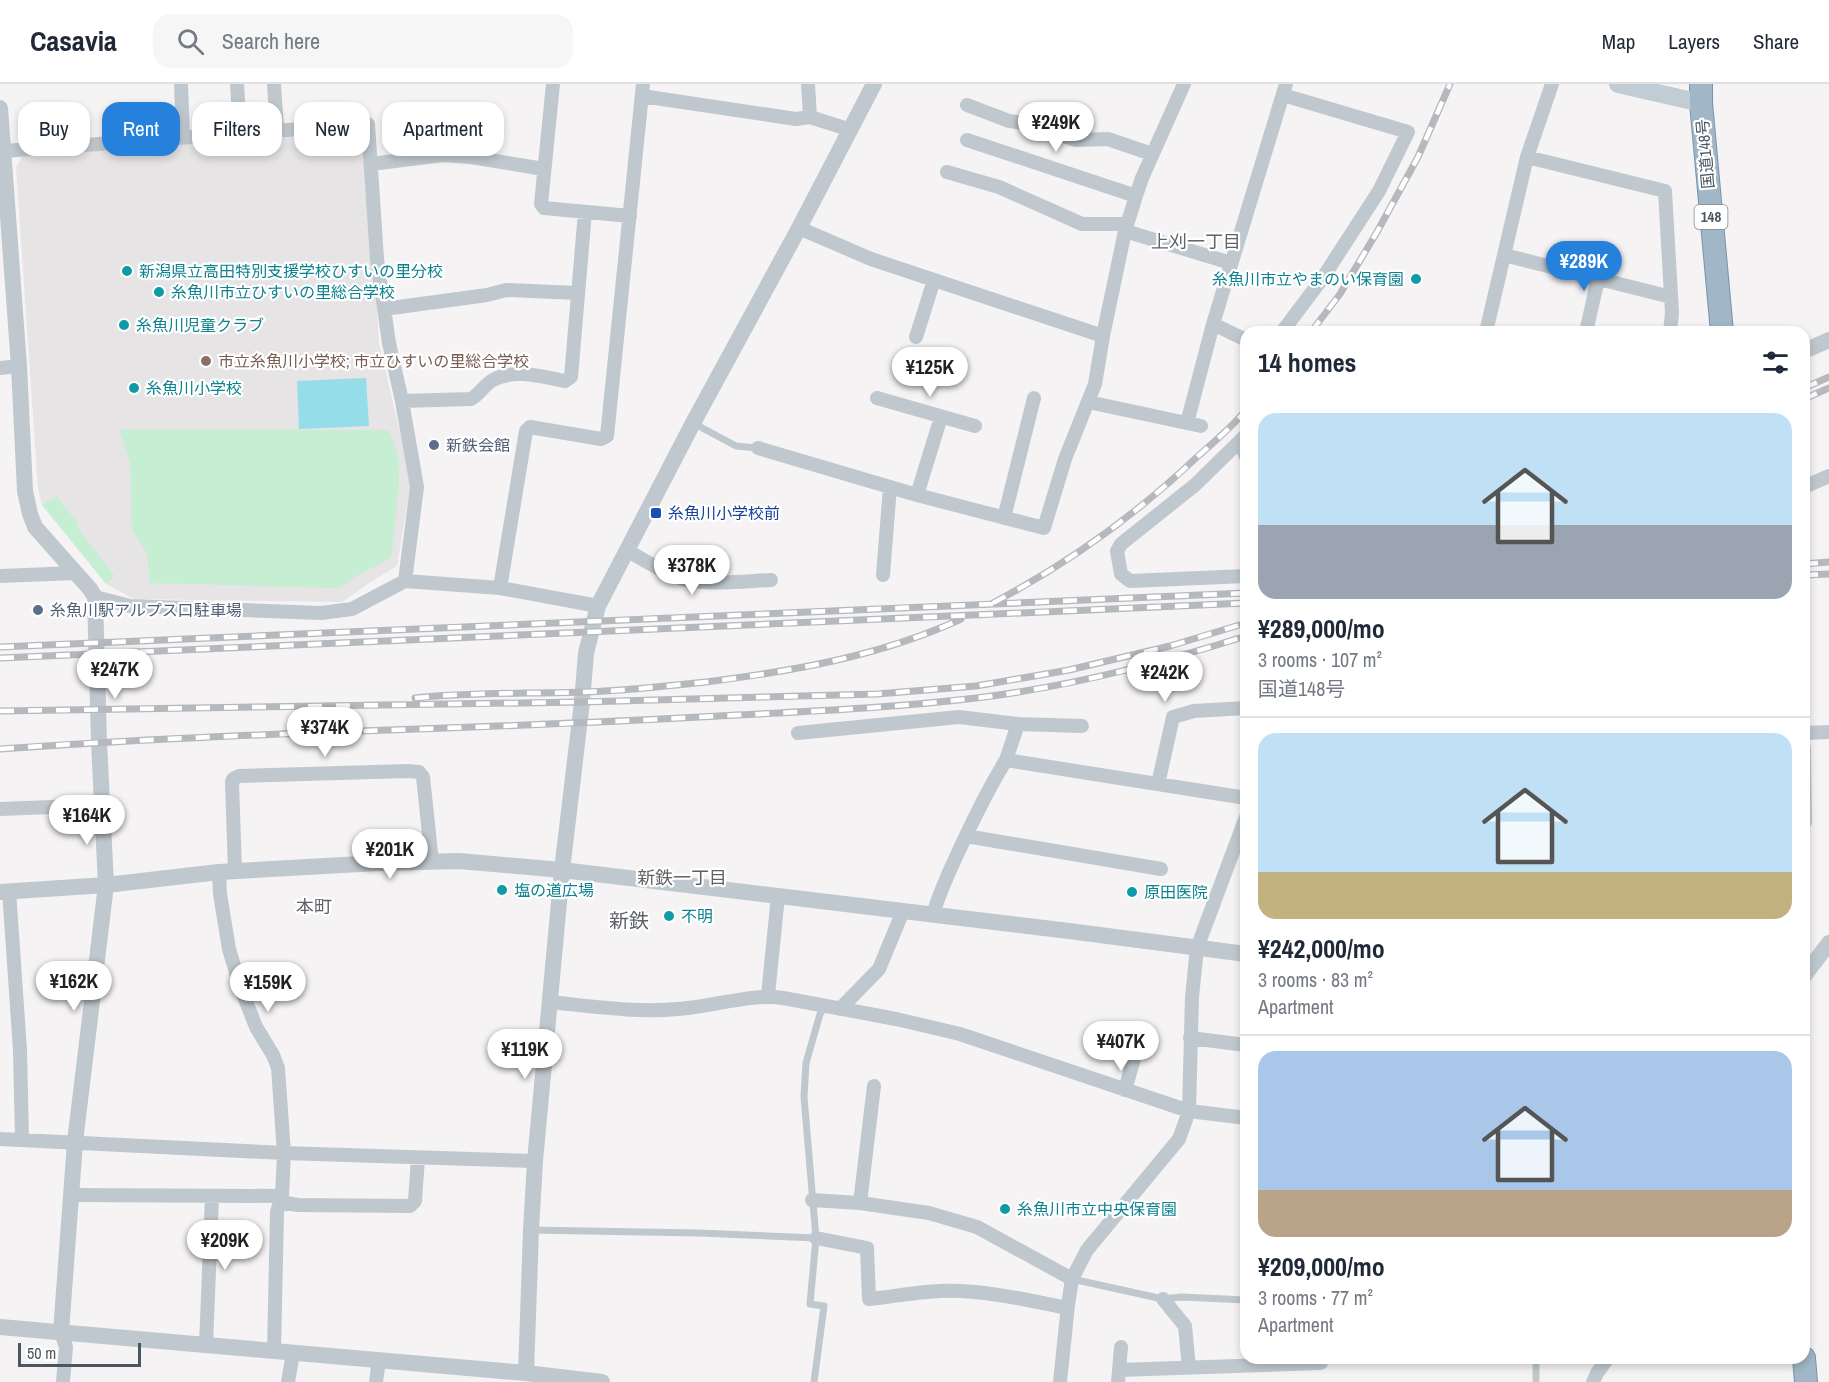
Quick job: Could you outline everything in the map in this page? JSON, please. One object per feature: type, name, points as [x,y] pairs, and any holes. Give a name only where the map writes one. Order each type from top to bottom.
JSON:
[{"type":"highway","name":"国道148号","points":[[1701,94],[1721,326]]},
{"type":"highway","points":[[1804,1364],[1806,1382]]},
{"type":"main road","points":[[1618,84],[1701,94]]},
{"type":"street","points":[[181,84],[183,137]]},
{"type":"street","points":[[237,84],[238,102]]},
{"type":"street","points":[[274,84],[275,102]]},
{"type":"street","points":[[554,84],[541,204],[544,208],[630,216]]},
{"type":"street","points":[[808,84],[810,117]]},
{"type":"street","points":[[532,1377],[531,1230],[535,1161],[562,870],[586,653],[598,606],[693,423],[800,228],[874,84]]},
{"type":"street","points":[[758,447],[917,495],[1044,528],[1065,459],[1095,384],[1126,227],[1152,154],[1184,84]]},
{"type":"street","points":[[1487,326],[1527,157],[1552,84]]},
{"type":"street","points":[[1088,402],[1195,424],[1213,324],[1285,89],[1408,132],[1379,191],[1322,279],[1287,326]]},
{"type":"street","points":[[500,588],[526,430],[531,427],[601,439],[607,436],[642,90],[796,119],[810,117],[850,130]]},
{"type":"street","points":[[967,105],[1009,121],[1023,123],[1076,140],[1108,139],[1152,154]]},
{"type":"street","points":[[0,108],[4,151],[3,189],[19,366],[26,491],[30,514],[39,532],[95,597],[130,606],[321,613],[352,609],[405,581],[500,588],[598,606]]},
{"type":"street","points":[[282,129],[368,124],[377,259],[389,343],[417,487],[405,581]]},
{"type":"street","points":[[4,151],[192,136]]},
{"type":"street","points":[[967,140],[1136,196]]},
{"type":"street","points":[[371,165],[443,155],[471,157],[544,170]]},
{"type":"street","points":[[1527,157],[1665,191],[1672,313],[1671,326]]},
{"type":"street","points":[[947,172],[999,188],[1082,224],[1126,227],[1231,263]]},
{"type":"street","points":[[402,401],[471,399],[479,395],[493,379],[506,376],[527,374],[565,381],[571,377],[585,212]]},
{"type":"street","points":[[800,228],[871,259],[1103,336]]},
{"type":"street","points":[[1504,255],[1671,297]]},
{"type":"street","points":[[1587,326],[1598,279]]},
{"type":"street","points":[[916,337],[934,280]]},
{"type":"street","points":[[384,309],[487,295],[506,290],[578,292]]},
{"type":"street","points":[[1213,324],[1240,337]]},
{"type":"street","points":[[1810,348],[1829,340]]},
{"type":"street","points":[[0,368],[19,366]]},
{"type":"street","points":[[878,398],[975,426]]},
{"type":"street","points":[[1004,518],[1034,398]]},
{"type":"street","points":[[917,495],[941,417]]},
{"type":"street","points":[[1240,441],[1195,485],[1121,544],[1117,551],[1121,574],[1130,581],[1240,576]]},
{"type":"street","points":[[1810,484],[1829,476]]},
{"type":"street","points":[[883,575],[890,487]]},
{"type":"street","points":[[628,551],[667,573],[688,580],[715,582],[771,580]]},
{"type":"street","points":[[0,576],[75,573]]},
{"type":"street","points":[[63,1382],[66,1347],[61,1332],[75,1142],[106,885],[95,597]]},
{"type":"street","points":[[1158,784],[1173,717],[1194,711],[1240,708]]},
{"type":"street","points":[[798,733],[959,717],[1018,724],[1082,726]]},
{"type":"street","points":[[933,915],[944,882],[990,785],[1006,760],[1018,724]]},
{"type":"street","points":[[1810,733],[1829,732]]},
{"type":"street","points":[[1006,760],[1240,797]]},
{"type":"street","points":[[274,1351],[277,1212],[281,1199],[284,1154],[278,1068],[256,1026],[240,986],[229,949],[220,894],[227,872],[233,778],[239,776],[419,772],[423,777],[432,862]]},
{"type":"street","points":[[0,809],[102,805]]},
{"type":"street","points":[[1060,1382],[1072,1279],[1087,1250],[1179,1139],[1189,1111],[1194,963],[1197,948],[1240,833]]},
{"type":"street","points":[[966,836],[1161,869]]},
{"type":"street","points":[[22,1140],[20,1050],[5,892],[106,885],[227,872],[378,863],[459,861],[562,870],[1240,953]]},
{"type":"street","points":[[768,995],[778,896]]},
{"type":"street","points":[[840,1009],[879,969],[903,911]]},
{"type":"street","points":[[1810,968],[1829,943]]},
{"type":"street","points":[[549,1002],[675,1010],[706,1007],[768,995],[896,1019],[960,1034],[1189,1111],[1240,1117]]},
{"type":"street","points":[[1190,1038],[1240,1044]]},
{"type":"street","points":[[1125,1090],[1140,1041]]},
{"type":"street","points":[[860,1203],[874,1086]]},
{"type":"street","points":[[0,1139],[284,1154],[535,1161]]},
{"type":"street","points":[[71,1195],[212,1196],[281,1199],[298,1205],[410,1206],[414,1201],[418,1158]]},
{"type":"street","points":[[206,1345],[212,1196]]},
{"type":"street","points":[[812,1200],[860,1203],[929,1213],[977,1227],[1072,1279]]},
{"type":"street","points":[[816,1238],[867,1248],[868,1299],[960,1291],[1022,1299],[1067,1308]]},
{"type":"street","points":[[1162,1299],[1185,1326],[1189,1368]]},
{"type":"street","points":[[0,1327],[602,1382]]},
{"type":"street","points":[[1121,1347],[1118,1376],[1189,1368],[1295,1364]]},
{"type":"street","points":[[288,1382],[293,1353]]},
{"type":"street","points":[[376,1382],[379,1360]]},
{"type":"street","points":[[1593,1382],[1604,1364]]},
{"type":"lane","points":[[693,423],[736,446],[758,447]]},
{"type":"lane","points":[[814,1382],[824,1306],[810,1304],[816,1238],[804,1096],[806,1063],[820,1014],[826,1006]]},
{"type":"lane","points":[[531,1230],[816,1238]]},
{"type":"lane","points":[[1072,1279],[1162,1299],[1181,1297],[1240,1300]]},
{"type":"lane","points":[[1536,1364],[1536,1382]]},
{"type":"shaded area","name":"市立糸魚川小学校; 市立ひすいの里総合学校","points":[[294,137],[294,156],[368,156],[379,343],[405,454],[410,488],[397,566],[342,602],[134,599],[106,584],[115,576],[76,527],[56,496],[42,505],[38,489],[16,167],[22,156],[90,156],[90,151],[102,150],[102,156],[180,156],[180,145],[192,144],[192,156],[282,156],[282,138]]},
{"type":"green space","points":[[119,430],[389,430],[398,456],[399,484],[391,558],[339,588],[150,583],[147,553],[132,530],[130,462]]},
{"type":"green space","points":[[56,496],[115,576],[106,584],[42,505]]},
{"type":"water","points":[[366,378],[369,426],[299,429],[297,381]]},
{"type":"railway","points":[[1316,326],[1340,294],[1377,232],[1418,157],[1450,84]]},
{"type":"railway","points":[[1810,385],[1829,377]]},
{"type":"railway","points":[[1810,396],[1829,388]]},
{"type":"railway","points":[[993,603],[1048,572],[1100,537],[1150,499],[1240,416]]},
{"type":"railway","points":[[1810,564],[1829,562]]},
{"type":"railway","points":[[1810,575],[1829,574]]},
{"type":"railway","points":[[0,647],[1240,593]]},
{"type":"railway","points":[[0,658],[1240,603]]},
{"type":"railway","points":[[415,698],[614,691],[739,678],[804,667],[868,652],[900,643],[961,619]]},
{"type":"railway","points":[[0,711],[582,702],[877,694],[976,686],[1069,670],[1170,646],[1240,625]]},
{"type":"railway","points":[[0,749],[87,743],[803,712],[907,705],[1045,688],[1146,665],[1240,638]]},
{"type":"place","name":"新潟県立高田特別支援学校ひすいの里分校","points":[[127,271]]},
{"type":"place","name":"糸魚川市立やまのい保育園","points":[[1416,279]]},
{"type":"place","name":"糸魚川市立ひすいの里総合学校","points":[[159,292]]},
{"type":"place","name":"糸魚川児童クラブ","points":[[124,325]]},
{"type":"place","name":"市立糸魚川小学校; 市立ひすいの里総合学校","points":[[206,361]]},
{"type":"place","name":"糸魚川小学校","points":[[134,388]]},
{"type":"place","name":"新鉄会館","points":[[434,445]]},
{"type":"place","name":"糸魚川小学校前","points":[[656,513]]},
{"type":"place","name":"糸魚川駅アルプス口駐車場","points":[[38,610]]},
{"type":"place","name":"塩の道広場","points":[[502,890]]},
{"type":"place","name":"原田医院","points":[[1132,892]]},
{"type":"place","name":"不明","points":[[669,916]]},
{"type":"place","name":"糸魚川市立中央保育園","points":[[1005,1209]]},
{"type":"district","name":"上刈一丁目","points":[[1196,242]]},
{"type":"district","name":"新鉄一丁目","points":[[682,878]]},
{"type":"district","name":"本町","points":[[314,907]]},
{"type":"district","name":"新鉄","points":[[629,921]]}]
